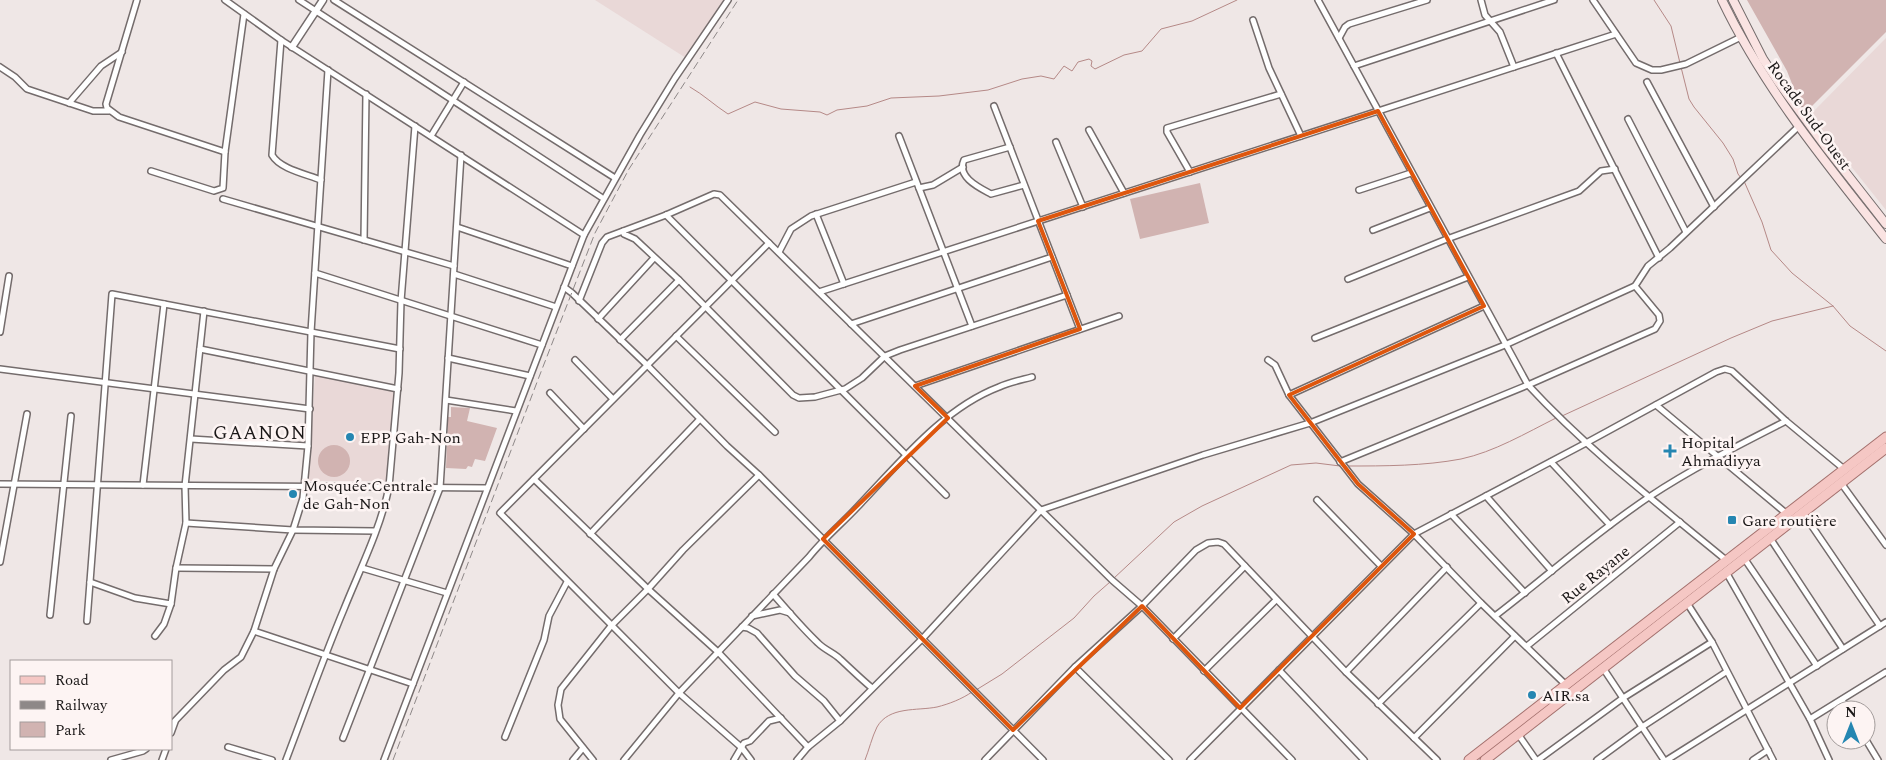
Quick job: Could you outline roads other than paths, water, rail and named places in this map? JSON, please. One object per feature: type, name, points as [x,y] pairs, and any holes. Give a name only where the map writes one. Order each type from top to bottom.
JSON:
[{"type":"main road","name":"Rocade Sud-Ouest","points":[[1722,0],[1758,68],[1798,127],[1886,239]]},
{"type":"main road","name":"Rocade Sud-Ouest","points":[[1733,0],[1763,59],[1825,146],[1886,224]]},
{"type":"main road","points":[[1469,760],[1886,436]]},
{"type":"main road","points":[[1485,760],[1841,483],[1885,452]]},
{"type":"street","points":[[109,111],[106,104],[137,0]]},
{"type":"street","points":[[226,0],[281,40],[584,235]]},
{"type":"street","points":[[299,0],[601,196]]},
{"type":"street","points":[[292,47],[323,0]]},
{"type":"street","points":[[334,0],[615,178]]},
{"type":"street","points":[[384,760],[584,235],[615,178],[675,78],[728,0]]},
{"type":"street","points":[[1318,0],[1528,385],[1586,443],[1726,560]]},
{"type":"street","points":[[1339,38],[1349,24],[1427,0]]},
{"type":"street","points":[[1481,0],[1485,15],[1500,32],[1514,67]]},
{"type":"street","points":[[1354,66],[1554,0]]},
{"type":"street","points":[[1593,0],[1636,63],[1644,67],[1661,70],[1686,64],[1741,37]]},
{"type":"street","points":[[151,171],[214,191],[224,188],[225,152],[244,14]]},
{"type":"street","points":[[1253,20],[1269,68],[1301,136]]},
{"type":"street","points":[[819,292],[1616,34]]},
{"type":"street","points":[[281,40],[272,154],[276,161],[287,167],[321,180]]},
{"type":"street","points":[[69,103],[102,66],[122,52]]},
{"type":"street","points":[[1556,53],[1659,258]]},
{"type":"street","points":[[0,67],[15,77],[27,89],[93,111],[109,111],[119,117],[225,152]]},
{"type":"street","points":[[173,723],[224,670],[241,657],[254,631],[274,569],[293,530],[305,487],[310,409],[311,332],[328,70]]},
{"type":"street","points":[[431,136],[464,82]]},
{"type":"street","points":[[1647,82],[1714,208]]},
{"type":"street","points":[[364,240],[366,94]]},
{"type":"street","points":[[1190,172],[1167,132],[1167,128],[1281,94]]},
{"type":"street","points":[[994,106],[1080,329]]},
{"type":"street","points":[[1628,119],[1686,232]]},
{"type":"street","points":[[286,760],[343,610],[376,531],[389,487],[398,389],[401,301],[415,126]]},
{"type":"street","points":[[797,760],[808,747],[840,721],[922,638],[1041,510],[1203,456],[1310,424],[1506,345],[1635,286],[1648,266],[1714,208],[1798,127]]},
{"type":"street","points":[[1089,130],[1124,193]]},
{"type":"street","points":[[899,136],[972,326]]},
{"type":"street","points":[[1056,142],[1083,206]]},
{"type":"street","points":[[1010,147],[964,160],[963,167],[967,179],[991,194],[1024,185]]},
{"type":"street","points":[[343,738],[406,580],[440,488],[461,155]]},
{"type":"street","points":[[779,252],[791,229],[798,223],[816,214],[918,185],[933,185],[963,167]]},
{"type":"street","points":[[1348,279],[1447,238],[1579,191],[1601,170],[1615,169]]},
{"type":"street","points":[[1359,190],[1411,173]]},
{"type":"street","points":[[579,301],[602,244],[607,237],[717,194],[779,252],[1112,580],[1142,606],[1292,760]]},
{"type":"street","points":[[222,199],[454,266]]},
{"type":"street","points":[[1373,230],[1430,208]]},
{"type":"street","points":[[816,214],[844,284]]},
{"type":"street","points":[[666,215],[946,495]]},
{"type":"street","points":[[456,226],[572,266]]},
{"type":"street","points":[[623,230],[624,234],[635,239],[679,280],[793,395],[799,398],[814,397],[841,390],[862,378],[885,356],[900,350],[1067,294]]},
{"type":"street","points":[[752,760],[742,748],[679,693],[500,513],[769,243]]},
{"type":"street","points":[[851,324],[1052,257]]},
{"type":"street","points":[[598,319],[654,258]]},
{"type":"street","points":[[315,273],[542,345]]},
{"type":"street","points":[[454,274],[556,307]]},
{"type":"street","points":[[0,332],[9,276]]},
{"type":"street","points":[[1315,338],[1468,277]]},
{"type":"street","points":[[620,340],[679,280]]},
{"type":"street","points":[[1340,462],[1528,385],[1655,329],[1660,320],[1659,315],[1635,286]]},
{"type":"street","points":[[564,287],[759,475],[1043,760]]},
{"type":"street","points":[[87,621],[112,294],[400,349]]},
{"type":"street","points":[[143,485],[164,304]]},
{"type":"street","points":[[1289,395],[1484,306]]},
{"type":"street","points":[[155,636],[164,624],[171,604],[176,568],[186,523],[185,486],[204,311]]},
{"type":"street","points":[[915,386],[1119,316]]},
{"type":"street","points":[[676,336],[775,432]]},
{"type":"street","points":[[200,348],[398,389]]},
{"type":"street","points":[[448,358],[530,376]]},
{"type":"street","points":[[575,360],[613,399]]},
{"type":"street","points":[[1268,360],[1275,366],[1289,395],[1310,424],[1358,484],[1414,534],[1481,603],[1566,685]]},
{"type":"street","points":[[0,369],[310,409]]},
{"type":"street","points":[[1190,760],[1380,566],[1414,534],[1716,372],[1725,369],[1732,371],[1786,421],[1844,469]]},
{"type":"street","points":[[624,760],[679,693],[823,539],[852,513],[937,425],[982,395],[999,387],[1032,377]]},
{"type":"street","points":[[550,393],[584,429]]},
{"type":"street","points":[[446,400],[516,411]]},
{"type":"street","points":[[1656,405],[1788,514]]},
{"type":"street","points":[[0,562],[27,414]]},
{"type":"street","points":[[50,615],[71,416]]},
{"type":"street","points":[[590,534],[700,419]]},
{"type":"street","points":[[1495,616],[1610,525],[1650,497],[1717,456],[1786,421]]},
{"type":"street","points":[[191,439],[308,446]]},
{"type":"street","points":[[1551,462],[1610,525]]},
{"type":"street","points":[[593,760],[560,719],[558,704],[561,689],[611,626],[683,550],[759,475]]},
{"type":"street","points":[[534,479],[648,589],[718,652],[808,747]]},
{"type":"street","points":[[1841,483],[1886,545]]},
{"type":"street","points":[[0,484],[487,488]]},
{"type":"street","points":[[1486,496],[1552,570]]},
{"type":"street","points":[[1317,500],[1380,566]]},
{"type":"street","points":[[1803,513],[1880,626]]},
{"type":"street","points":[[1451,514],[1525,593]]},
{"type":"street","name":"Rue Rayane","points":[[1526,646],[1680,522]]},
{"type":"street","points":[[186,523],[293,530],[376,531]]},
{"type":"street","points":[[1770,538],[1843,650]]},
{"type":"street","points":[[985,760],[1075,667],[1142,606],[1196,550],[1208,543],[1218,542],[1224,544],[1346,672],[1437,760]]},
{"type":"street","points":[[1744,558],[1817,666]]},
{"type":"street","points":[[1174,639],[1245,566]]},
{"type":"street","points":[[176,568],[274,569]]},
{"type":"street","points":[[362,568],[447,592]]},
{"type":"street","points":[[1346,672],[1447,568]]},
{"type":"street","points":[[1726,572],[1810,718],[1829,760]]},
{"type":"street","points":[[90,582],[135,598],[171,604]]},
{"type":"street","points":[[505,737],[544,640],[549,616],[567,582]]},
{"type":"street","points":[[773,594],[791,613],[797,624],[820,645],[840,658],[847,667],[872,688]]},
{"type":"street","points":[[1204,671],[1276,600]]},
{"type":"street","points":[[1378,704],[1481,603]]},
{"type":"street","points":[[1687,603],[1712,642],[1773,760]]},
{"type":"street","points":[[752,616],[780,610],[791,613]]},
{"type":"street","points":[[1603,668],[1664,759],[1886,622]]},
{"type":"street","points":[[742,627],[757,633],[795,676],[824,702],[840,721]]},
{"type":"street","points":[[254,631],[413,684]]},
{"type":"street","points":[[1414,738],[1515,636]]},
{"type":"street","points":[[1518,734],[1537,760],[1623,698],[1712,642]]},
{"type":"street","points":[[1075,667],[1170,760]]},
{"type":"street","points":[[1279,670],[1364,760]]},
{"type":"street","points":[[1597,760],[1642,727],[1726,672]]},
{"type":"street","points":[[1842,700],[1886,672]]},
{"type":"street","points":[[1810,718],[1826,709]]},
{"type":"street","points":[[734,760],[744,743],[750,741],[766,724],[781,718]]},
{"type":"street","points":[[228,747],[272,760]]},
{"type":"street","points":[[573,760],[583,748]]},
{"type":"street","points":[[111,760],[144,750]]},
{"type":"street","points":[[1753,760],[1768,750]]},
{"type":"waterway","points":[[690,87],[728,114],[755,102],[781,109],[820,112],[827,115],[837,110],[867,106],[891,98],[939,96],[988,90],[1022,79],[1041,76],[1054,79],[1064,66],[1072,71],[1078,62],[1089,59],[1092,61],[1091,66],[1095,69],[1124,55],[1142,51],[1161,29],[1192,21],[1237,0]]},
{"type":"waterway","points":[[1654,0],[1671,26],[1680,63]]},
{"type":"waterway","points":[[1681,67],[1689,99],[1723,143],[1733,159],[1741,178]]},
{"type":"waterway","points":[[1744,181],[1762,222],[1771,250],[1792,273],[1833,306],[1850,326],[1886,351]]},
{"type":"waterway","points":[[1562,416],[1772,321],[1833,306]]},
{"type":"waterway","points":[[1347,466],[1390,466],[1461,459],[1498,447],[1556,418]]},
{"type":"waterway","points":[[1113,579],[1174,522],[1202,506],[1291,465],[1316,463],[1340,466]]},
{"type":"waterway","points":[[976,690],[1002,674],[1074,618],[1110,582]]},
{"type":"waterway","points":[[865,760],[877,727],[882,720],[896,712],[942,706],[972,692]]},
{"type":"railway","points":[[393,760],[595,233],[629,169],[738,0]]},
{"type":"place","name":"EPP Gah-Non","points":[[350,437]]},
{"type":"place","name":"Hopital Ahmadiyya","points":[[1670,451]]},
{"type":"place","name":"Mosquée Centrale de Gah-Non","points":[[293,494]]},
{"type":"place","name":"Gare routière","points":[[1732,520]]},
{"type":"place","name":"AIR.sa","points":[[1532,695]]},
{"type":"district","name":"GAANON","points":[[260,432]]}]
